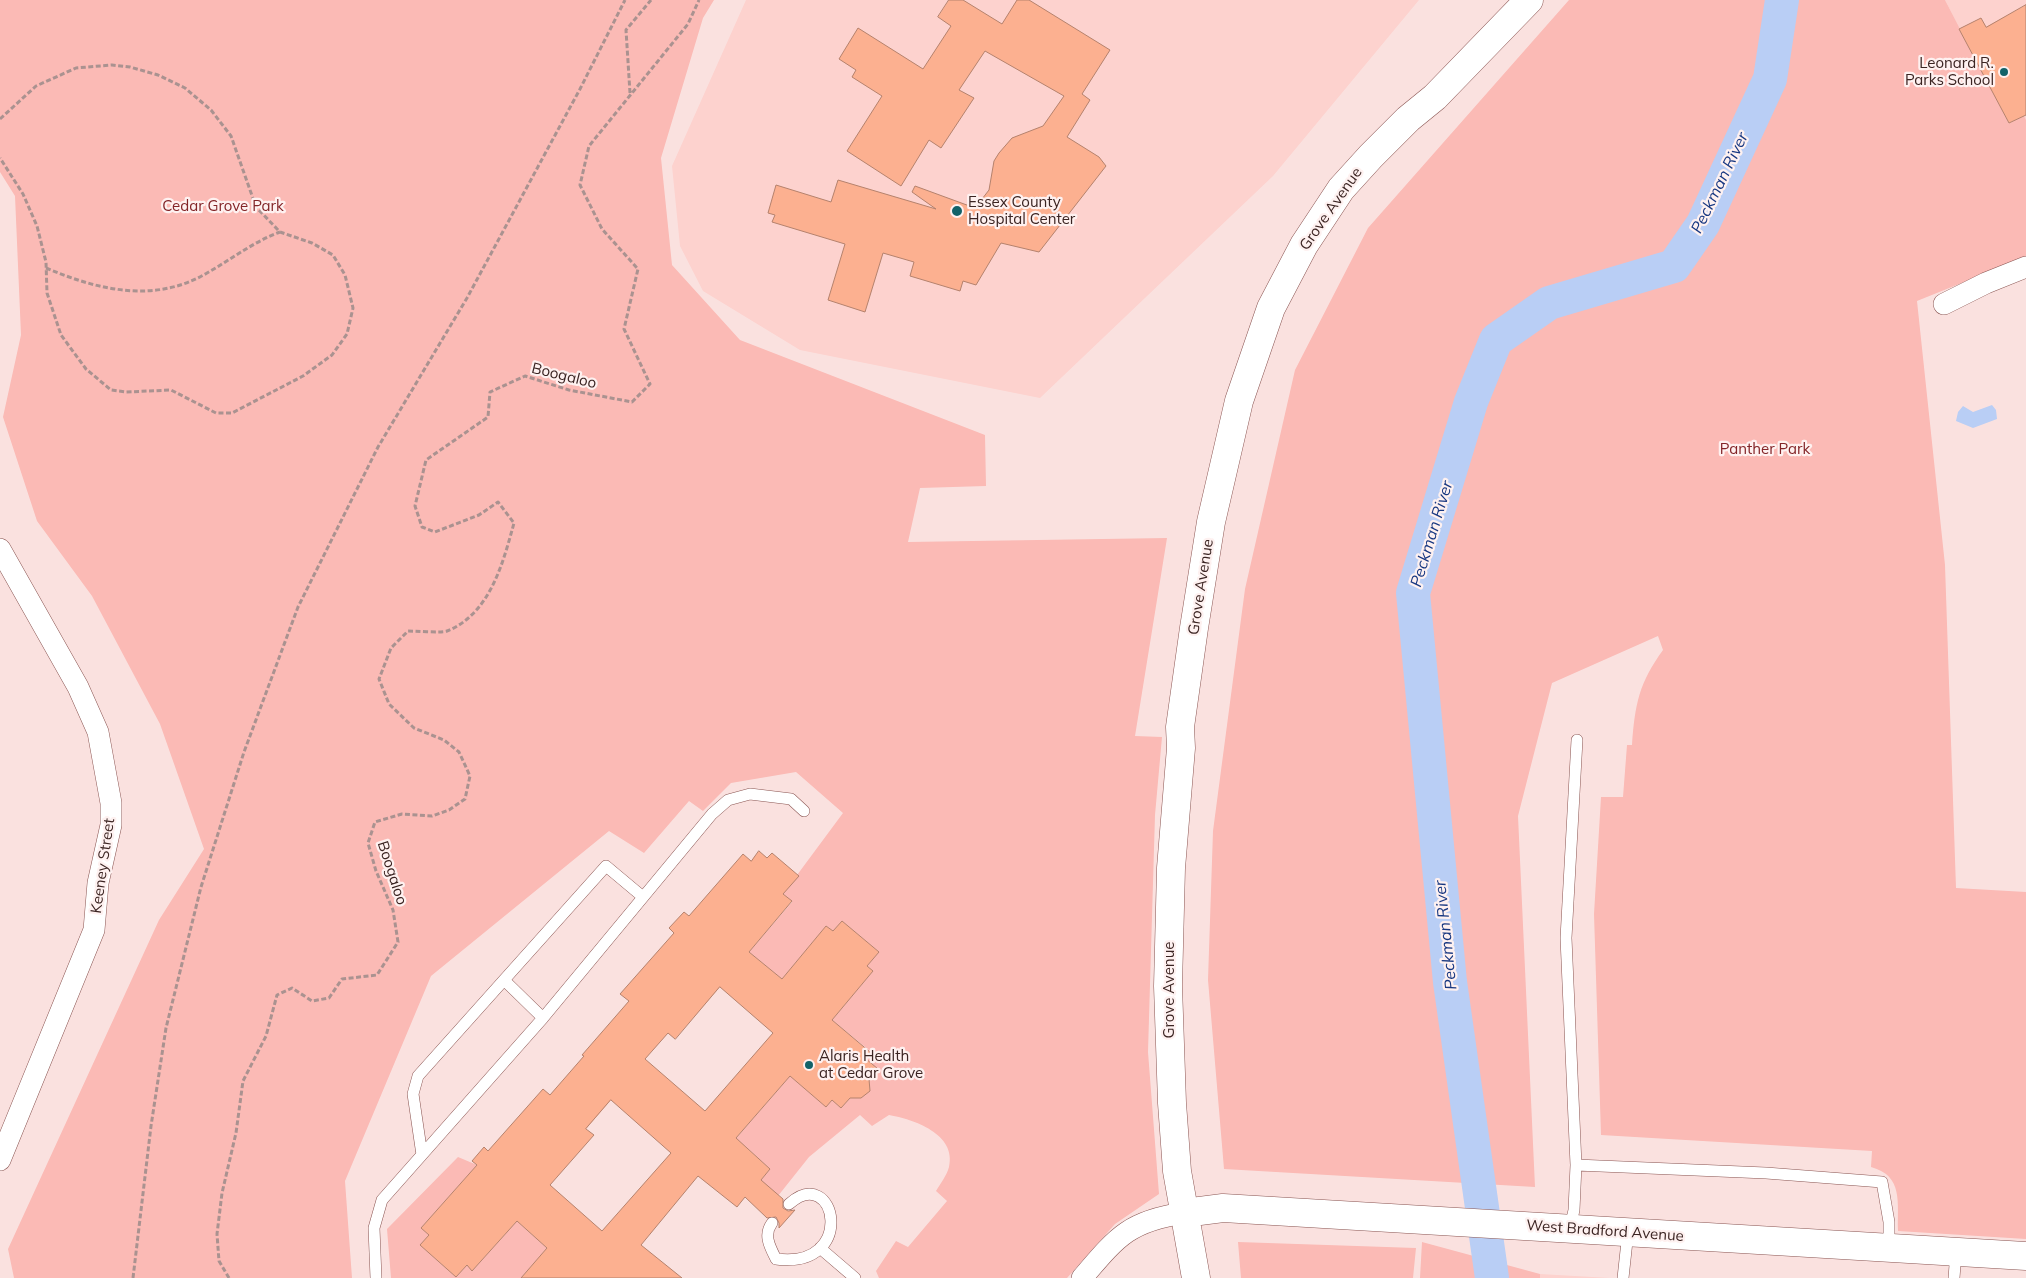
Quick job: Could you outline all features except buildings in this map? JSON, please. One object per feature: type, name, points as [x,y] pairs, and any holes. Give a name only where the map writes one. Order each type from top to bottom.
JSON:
[{"type":"street","name":"Grove Avenue","points":[[1196,1278],[1177,1171],[1169,1038],[1168,917],[1171,858],[1181,748],[1180,727],[1211,522],[1238,401],[1271,308],[1304,245],[1341,190],[1370,156],[1408,119],[1435,97],[1529,0]]},
{"type":"street","points":[[1944,304],[1986,283],[2026,267]]},
{"type":"street","name":"Keeney Street","points":[[0,549],[78,687],[98,732],[111,803],[110,825],[98,883],[94,930],[7,1123],[0,1160]]},
{"type":"street","name":"West Bradford Avenue","points":[[1184,1213],[1223,1208],[1889,1248],[1955,1265],[2026,1256]]},
{"type":"street","points":[[1082,1278],[1111,1244],[1132,1228],[1159,1217],[1184,1213]]},
{"type":"lane","points":[[1570,1228],[1574,1210],[1576,1165],[1566,938],[1578,740]]},
{"type":"lane","points":[[376,1278],[374,1228],[382,1200],[544,1018],[712,814],[728,800],[750,794],[792,798],[804,811]]},
{"type":"lane","points":[[422,1154],[412,1094],[418,1076],[606,866],[644,897]]},
{"type":"lane","points":[[504,980],[544,1018]]},
{"type":"lane","points":[[1576,1165],[1766,1173],[1882,1182],[1889,1222],[1889,1248]]},
{"type":"lane","points":[[772,1223],[768,1228],[768,1242],[776,1260],[793,1262],[805,1258],[820,1248],[831,1233],[832,1217],[828,1204],[818,1197],[807,1195],[796,1198],[789,1204]]},
{"type":"lane","points":[[1624,1278],[1628,1232]]},
{"type":"lane","points":[[820,1248],[855,1278]]},
{"type":"path","points":[[133,1278],[151,1126],[166,1028],[201,887],[244,752],[298,607],[378,447],[467,298],[580,89],[625,0]]},
{"type":"path","points":[[630,94],[626,30],[651,0]]},
{"type":"path","name":"Boogaloo","points":[[229,1278],[219,1261],[217,1234],[222,1193],[236,1133],[243,1081],[266,1036],[277,995],[292,988],[312,1001],[329,998],[342,979],[377,975],[398,942],[393,910],[376,870],[368,843],[375,822],[402,814],[432,816],[449,810],[465,799],[470,776],[459,752],[444,740],[414,728],[388,704],[379,679],[390,648],[408,632],[445,632],[470,617],[491,591],[514,523],[498,502],[479,515],[435,532],[422,527],[415,506],[426,460],[488,417],[490,392],[525,376],[569,390],[632,402],[650,384],[624,329],[638,269],[602,229],[580,185],[589,146],[688,24],[699,0]]},
{"type":"path","points":[[0,119],[36,86],[76,68],[112,65],[130,67],[158,75],[186,88],[199,98],[222,123],[237,150],[256,207],[280,232],[312,243],[333,255],[345,275],[353,308],[347,334],[332,355],[303,376],[232,413],[216,413],[171,390],[126,392],[111,390],[96,379],[76,358],[61,335],[47,293],[42,241],[31,211],[0,158]]},
{"type":"path","points":[[46,268],[102,288],[124,291],[163,290],[195,280],[249,246],[280,232]]},
{"type":"shaded area","name":"Essex County Hospital Center","points":[[746,0],[1419,0],[1273,176],[1040,398],[800,350],[703,291],[680,246],[672,166]]},
{"type":"shaded area","name":"Leonard R. Parks School","points":[[1945,0],[2026,0],[2026,120],[2024,116],[2009,123]]},
{"type":"shaded area","points":[[1540,1274],[1610,1278],[1540,1278]]},
{"type":"green space","name":"Cedar Grove Park","points":[[0,0],[714,0],[703,18],[661,158],[672,265],[740,340],[985,435],[986,486],[920,488],[908,542],[1167,538],[1135,736],[1162,737],[1155,815],[1148,1052],[1159,1194],[1115,1224],[1067,1278],[879,1278],[876,1271],[896,1241],[908,1247],[947,1201],[936,1191],[949,1167],[950,1155],[946,1146],[940,1137],[931,1130],[910,1120],[889,1115],[872,1126],[860,1115],[809,1157],[774,1201],[757,1185],[770,1169],[745,1146],[732,1143],[790,1076],[826,1107],[832,1100],[841,1108],[850,1098],[870,1091],[869,1079],[877,1069],[865,1058],[870,1051],[832,1020],[873,971],[867,966],[879,952],[842,921],[833,931],[826,926],[782,979],[749,952],[792,902],[783,894],[843,813],[796,772],[731,783],[703,811],[689,801],[644,853],[609,831],[431,976],[345,1181],[352,1278],[14,1278],[8,1249],[159,920],[204,849],[160,724],[92,596],[37,521],[3,417],[21,335],[15,196],[0,172]]},
{"type":"green space","name":"Panther Park","points":[[1569,0],[1945,0],[2009,123],[2024,116],[2026,120],[2026,257],[1917,301],[1945,565],[1956,888],[2026,892],[2026,1239],[1898,1231],[1898,1201],[1894,1184],[1882,1171],[1871,1167],[1872,1151],[1601,1135],[1594,914],[1601,797],[1623,797],[1627,745],[1632,745],[1640,694],[1648,673],[1663,650],[1658,636],[1552,683],[1518,816],[1535,1187],[1224,1169],[1208,980],[1213,831],[1245,589],[1295,370],[1368,228]]},
{"type":"green space","points":[[458,1157],[477,1165],[421,1228],[429,1235],[420,1245],[456,1277],[467,1265],[473,1270],[517,1221],[547,1248],[521,1278],[391,1278],[387,1229]]},
{"type":"green space","points":[[1238,1242],[1416,1248],[1413,1278],[1241,1278]]},
{"type":"green space","points":[[1422,1242],[1540,1274],[1540,1278],[1420,1278]]},
{"type":"water","points":[[1992,405],[1996,410],[1997,419],[1973,428],[1956,421],[1958,412],[1963,406],[1973,412]]},
{"type":"waterway","name":"Peckman River","points":[[1492,1278],[1450,982],[1413,593],[1471,402],[1496,340],[1549,303],[1674,266],[1703,224],[1770,79],[1782,0]]},
{"type":"place","name":"Leonard R. Parks School","points":[[2004,72]]},
{"type":"place","name":"Essex County Hospital Center","points":[[957,211]]},
{"type":"place","name":"Alaris Health at Cedar Grove","points":[[809,1065]]}]
